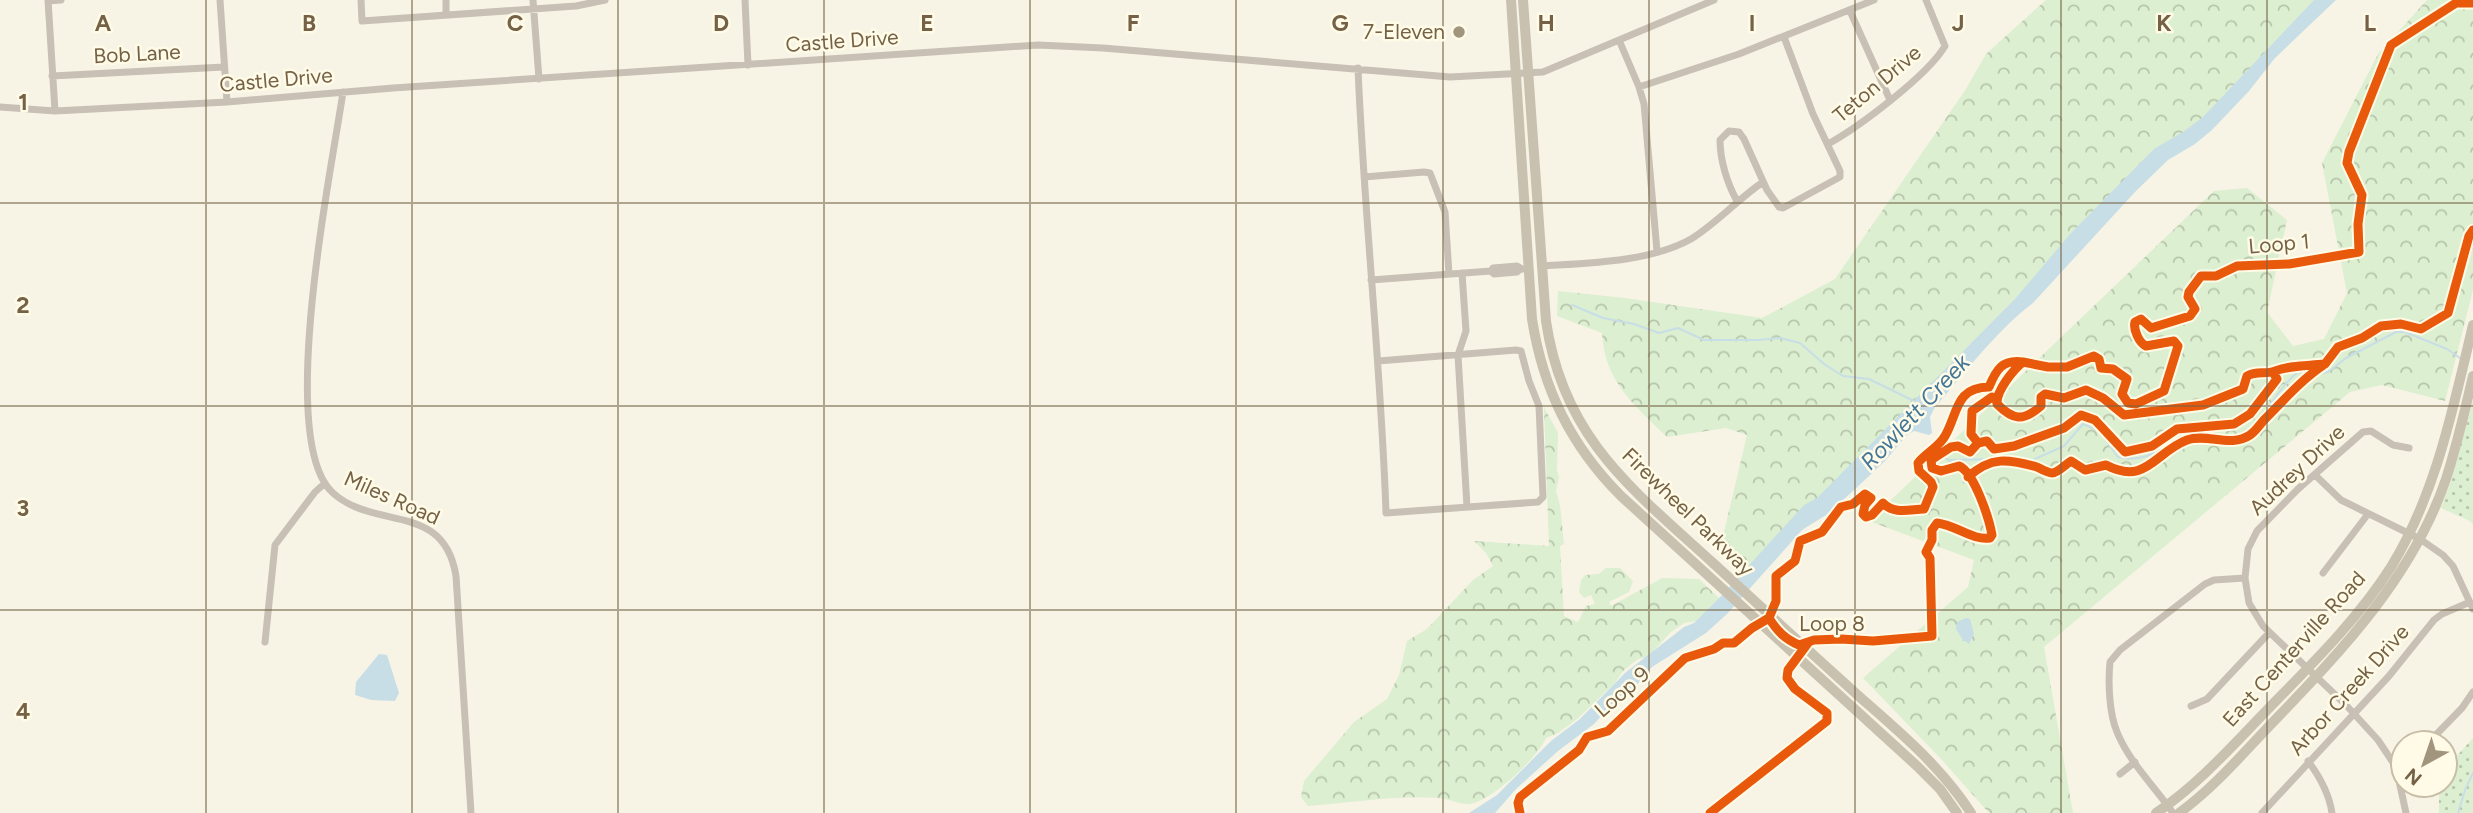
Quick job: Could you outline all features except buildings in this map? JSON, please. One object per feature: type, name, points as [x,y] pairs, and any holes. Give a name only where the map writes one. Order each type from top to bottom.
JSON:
[{"type":"main road","points":[[1511,0],[1522,75]]},
{"type":"main road","points":[[1522,75],[1523,0]]},
{"type":"main road","name":"Firewheel Parkway","points":[[1522,75],[1525,269],[1538,351],[1547,383],[1566,426],[1601,476],[1905,755],[1940,789],[1957,813]]},
{"type":"main road","name":"Firewheel Parkway","points":[[1522,75],[1546,321],[1562,386],[1576,416],[1594,445],[1616,472],[1933,762],[1971,813]]},
{"type":"main road","points":[[1525,215],[1534,261],[1542,267]]},
{"type":"main road","name":"East Centerville Road","points":[[2156,813],[2170,809],[2206,774],[2345,626],[2378,585],[2408,533],[2435,472],[2473,325]]},
{"type":"main road","name":"East Centerville Road","points":[[2179,813],[2215,782],[2317,676],[2378,607],[2404,569],[2446,480],[2473,376]]},
{"type":"street","points":[[55,111],[48,1],[61,0]]},
{"type":"street","points":[[220,0],[227,102]]},
{"type":"street","points":[[362,0],[362,21],[446,15],[533,4],[576,6],[605,0]]},
{"type":"street","points":[[446,0],[446,15]]},
{"type":"street","points":[[745,0],[748,65]]},
{"type":"street","name":"Castle Drive","points":[[0,107],[55,111],[227,102],[1038,45],[1450,76],[1522,75],[1543,72],[1714,0]]},
{"type":"street","points":[[1639,87],[1784,37],[1874,0]]},
{"type":"street","name":"Teton Drive","points":[[1828,144],[1846,135],[1890,100],[1926,69],[1945,46],[1926,0]]},
{"type":"street","points":[[533,4],[539,79]]},
{"type":"street","points":[[1850,11],[1890,100]]},
{"type":"street","points":[[1737,201],[1720,146],[1720,140],[1729,131],[1740,132],[1763,182],[1779,207],[1783,208],[1840,177],[1840,171],[1813,114],[1784,37]]},
{"type":"street","points":[[1619,40],[1639,87],[1646,120],[1657,251]]},
{"type":"street","name":"Bob Lane","points":[[52,76],[224,67]]},
{"type":"street","points":[[1358,68],[1386,513],[1538,502],[1543,497],[1539,406],[1521,352],[1516,350],[1378,361]]},
{"type":"street","name":"Miles Road","points":[[343,92],[313,292],[307,353],[314,453],[324,484],[334,494],[352,504],[426,528],[438,536],[448,549],[456,576],[471,813]]},
{"type":"street","points":[[1364,177],[1430,173],[1445,212],[1449,274]]},
{"type":"street","points":[[1542,267],[1629,258],[1680,244],[1696,235],[1763,182]]},
{"type":"street","points":[[1371,280],[1491,270],[1494,274],[1525,269]]},
{"type":"street","points":[[1462,273],[1466,331],[1458,355],[1467,507]]},
{"type":"street","name":"Audrey Drive","points":[[2389,752],[2317,676],[2269,633],[2253,611],[2245,578],[2248,549],[2257,531],[2366,431],[2371,431],[2393,445],[2409,448]]},
{"type":"street","points":[[2315,475],[2341,500],[2420,539],[2448,560],[2471,605]]},
{"type":"street","points":[[265,642],[275,545],[306,503],[324,484]]},
{"type":"street","points":[[2323,573],[2368,514]]},
{"type":"street","points":[[2170,809],[2121,741],[2113,719],[2110,662],[2120,650],[2196,589],[2214,580],[2245,578]]},
{"type":"street","name":"Arbor Creek Drive","points":[[2262,813],[2389,676],[2434,621],[2442,614],[2471,605]]},
{"type":"street","points":[[2192,706],[2207,699],[2269,633]]},
{"type":"street","points":[[2442,729],[2473,692]]},
{"type":"street","points":[[2308,761],[2319,776],[2330,800],[2332,813]]},
{"type":"street","points":[[2120,774],[2135,762]]},
{"type":"green space","points":[[2046,0],[2328,0],[2303,30],[2154,163],[2040,287],[1744,577],[1720,549],[1747,435],[1726,428],[1667,437],[1633,403],[1615,379],[1604,350],[1602,333],[1557,316],[1558,291],[1762,318],[1835,279],[1966,89],[1986,54]]},
{"type":"green space","points":[[2427,0],[2473,0],[2473,290],[2445,401],[2382,385],[2350,392],[2044,647],[2073,813],[1989,813],[1863,678],[1968,587],[1974,560],[1869,521],[2214,191],[2247,188],[2287,220],[2267,312],[2293,346],[2324,339],[2347,293],[2322,163],[2378,54]]},
{"type":"green space","points":[[2473,399],[2473,525],[2470,521],[2441,508]]},
{"type":"green space","points":[[1544,407],[1558,433],[1559,477],[1556,491],[1564,544],[1560,546],[1564,616],[1578,622],[1586,606],[1595,604],[1591,595],[1584,598],[1579,592],[1581,580],[1585,575],[1599,574],[1606,568],[1620,568],[1633,581],[1629,592],[1609,602],[1611,606],[1662,578],[1699,579],[1719,598],[1697,621],[1684,623],[1671,632],[1648,657],[1638,659],[1623,671],[1614,684],[1576,720],[1546,738],[1534,756],[1502,787],[1479,801],[1466,804],[1442,798],[1422,797],[1308,806],[1301,797],[1304,781],[1354,722],[1387,699],[1399,675],[1407,641],[1427,629],[1473,580],[1493,566],[1486,553],[1474,541],[1549,546]]},
{"type":"green space","points":[[2473,738],[2473,813],[2439,813],[2439,799],[2459,799],[2459,754]]},
{"type":"water","name":"Rowlett Creek","points":[[2314,0],[2336,0],[2275,58],[2249,91],[2212,130],[2168,160],[2033,303],[1993,339],[1935,407],[1930,417],[1932,433],[1929,435],[1914,431],[1907,435],[1885,461],[1853,491],[1826,515],[1802,530],[1727,614],[1706,633],[1652,667],[1635,687],[1619,697],[1594,724],[1558,751],[1516,789],[1495,813],[1469,813],[1497,795],[1551,741],[1580,719],[1625,673],[1684,627],[1694,623],[1804,505],[1817,498],[2015,299],[2071,233],[2154,149],[2203,117]]},
{"type":"water","points":[[1970,619],[1974,634],[1969,644],[1956,629],[1957,622]]},
{"type":"water","points":[[379,654],[387,655],[399,693],[395,701],[371,700],[355,695],[356,682]]},
{"type":"waterway","name":"Rowlett Creek","points":[[1572,305],[1603,318],[1634,324],[1659,333],[1678,328],[1704,340],[1780,338],[1800,343],[1843,376],[1869,379],[1916,402]]},
{"type":"waterway","points":[[1943,457],[1949,460],[2000,459],[2028,462],[2064,446],[2083,424],[2099,431],[2118,457],[2131,459],[2150,455],[2193,434],[2233,437],[2253,426],[2298,372],[2328,372],[2346,358],[2396,332],[2405,332],[2447,349],[2460,358]]},
{"type":"waterway","points":[[2458,813],[2473,773]]},
{"type":"cycle path","name":"Loop 1","points":[[2473,3],[2456,3],[2391,45],[2347,163],[2362,195],[2358,224],[2359,252],[2289,264],[2237,266],[2216,276],[2201,276],[2189,292],[2188,297],[2195,309],[2190,316],[2151,328],[2141,319],[2135,322],[2137,336],[2146,346],[2174,341],[2178,346],[2164,391],[2136,404],[2128,403],[2122,394],[2127,379],[2113,369],[2101,368],[2099,359],[2094,356],[2067,367],[2048,367],[2023,362],[2002,387],[1997,404],[2013,416],[2023,417],[2041,406],[2041,397],[2045,394],[2064,398],[2086,390],[2103,398],[2124,415],[2203,405],[2243,389],[2247,376],[2251,374],[2325,364],[2338,347],[2362,338],[2381,326],[2401,324],[2421,329],[2448,313],[2473,230]]},
{"type":"cycle path","name":"Loop 8","points":[[1996,400],[1992,397],[1972,411],[1971,434],[1978,443],[1970,452],[1958,446],[1951,447],[1931,460],[1932,468],[1941,471],[1959,466],[1965,470],[1980,496],[1992,535],[1990,538],[1977,537],[1937,523],[1932,530],[1932,540],[1926,552],[1930,558],[1932,636],[1873,641],[1814,640],[1799,645],[1782,634],[1769,618],[1776,601],[1776,576],[1795,561],[1800,541],[1822,532],[1841,507],[1853,504],[1865,494],[1871,498],[1865,505],[1863,514],[1866,517],[1872,515],[1883,503],[1897,510],[1924,509],[1933,487],[1919,471],[1918,463],[1942,440],[1964,397],[1978,388],[1989,387],[1997,371],[2005,364],[2023,362]]},
{"type":"cycle path","points":[[1968,477],[1984,465],[2000,461],[2027,464],[2052,473],[2071,461],[2085,470],[2106,465],[2131,472],[2150,465],[2187,440],[2243,439],[2325,364]]},
{"type":"cycle path","points":[[1978,443],[1987,441],[1994,449],[2014,446],[2064,428],[2081,415],[2095,420],[2125,452],[2152,446],[2177,429],[2234,424],[2250,414],[2277,379],[2273,372]]},
{"type":"cycle path","name":"Loop 9","points":[[1520,813],[1520,797],[1579,750],[1587,737],[1608,731],[1685,658],[1714,649],[1723,643],[1734,643],[1769,618]]},
{"type":"cycle path","name":"Loop 8","points":[[1710,813],[1827,721],[1827,713],[1795,689],[1787,678],[1788,670],[1808,643]]},
{"type":"place","name":"7-Eleven","points":[[1459,32]]}]
